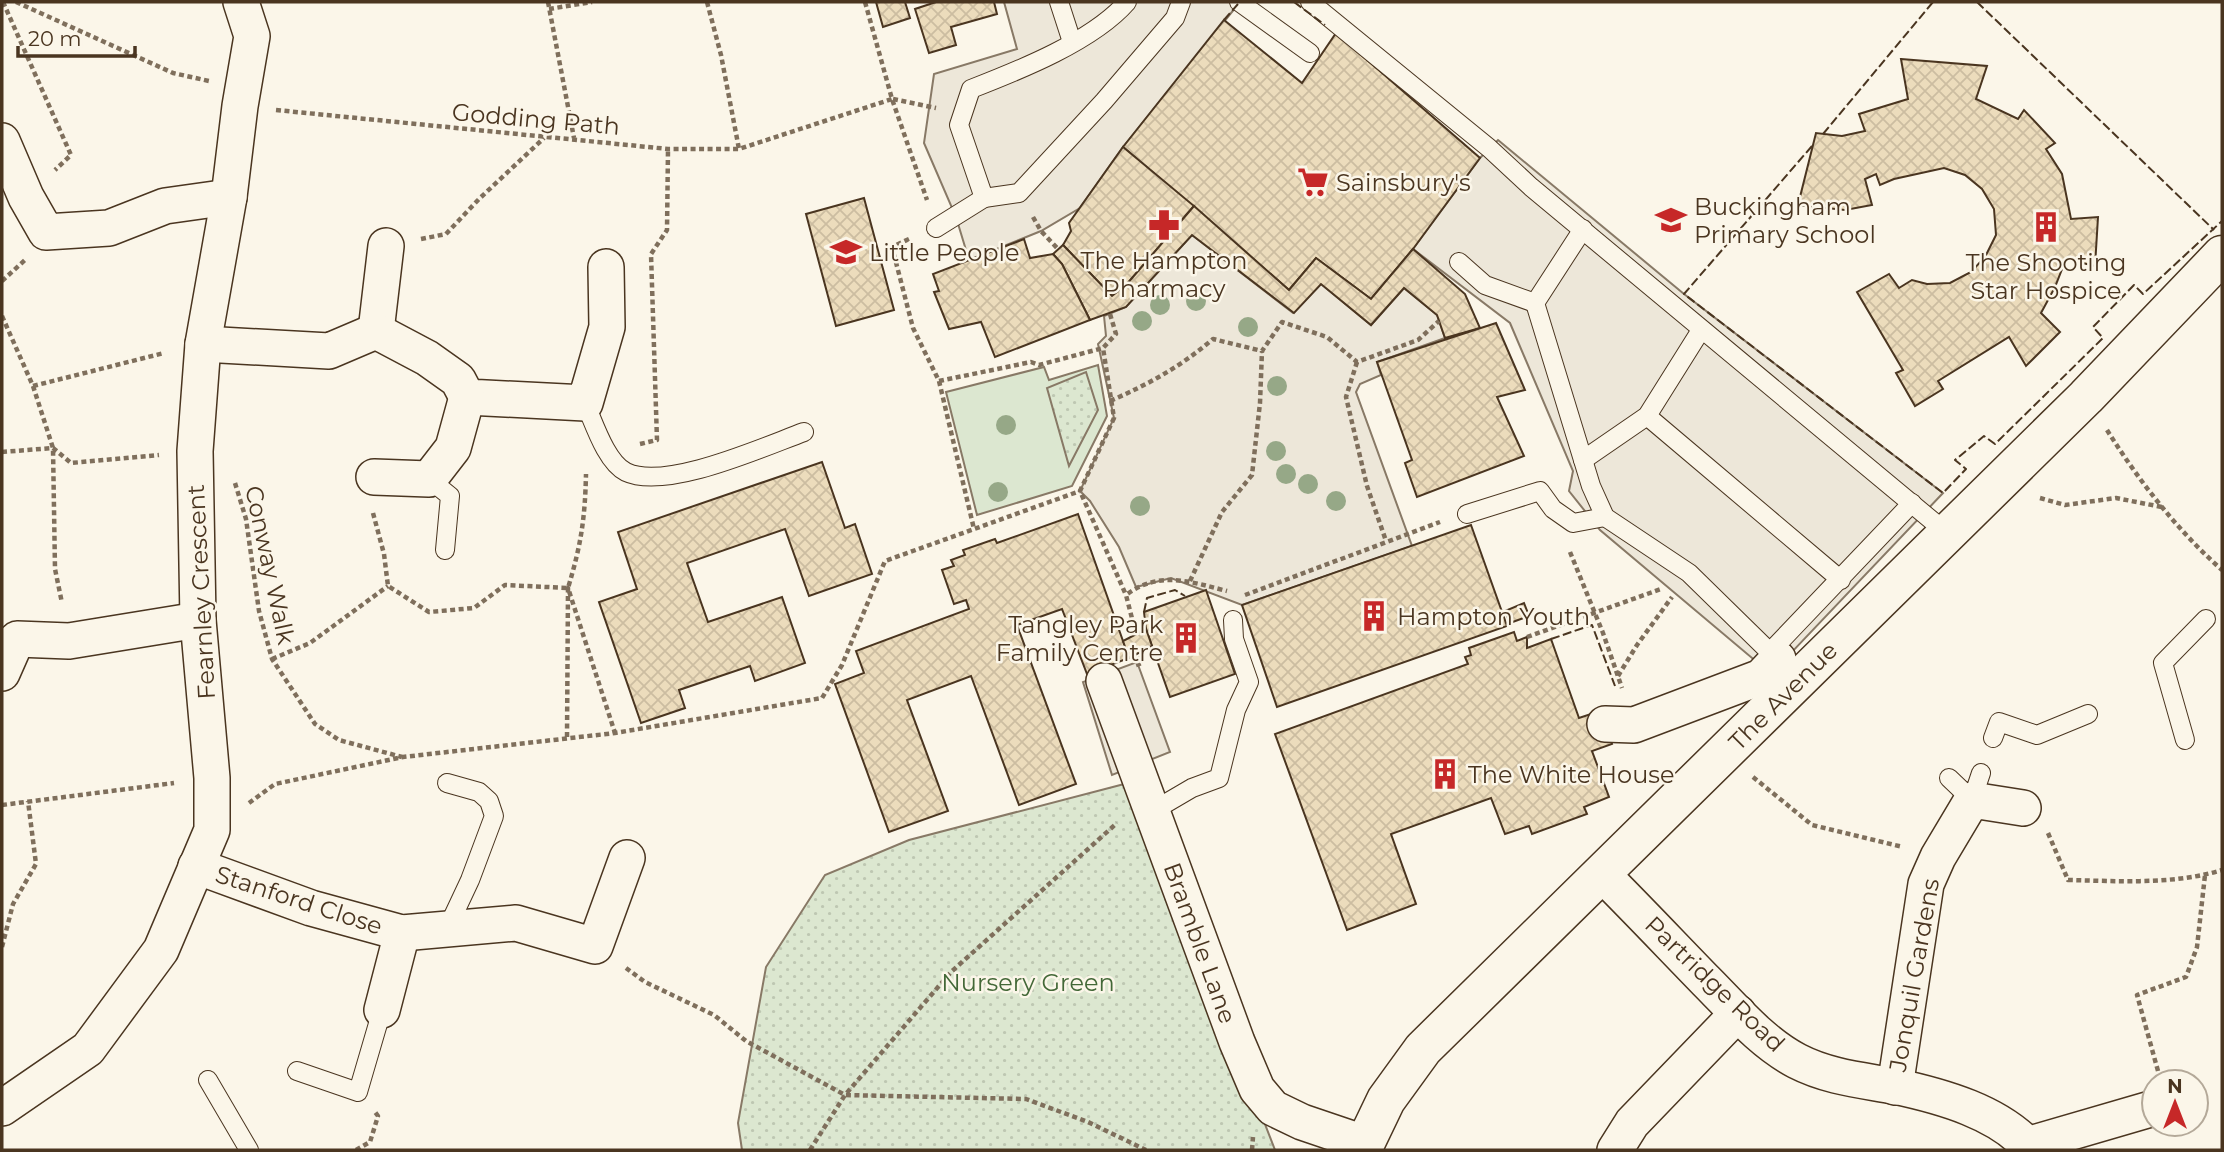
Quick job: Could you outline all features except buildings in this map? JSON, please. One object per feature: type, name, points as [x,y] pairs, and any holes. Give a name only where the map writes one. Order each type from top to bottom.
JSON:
[{"type":"street","name":"Fearnley Crescent","points":[[2,1108],[88,1049],[161,950],[212,830],[212,778],[198,620],[195,451],[203,344],[229,197],[252,36],[241,2]]},
{"type":"street","points":[[2,141],[26,197],[46,232],[109,228],[165,206],[229,197]]},
{"type":"street","points":[[376,331],[386,246]]},
{"type":"street","name":"The Avenue","points":[[1363,1147],[1387,1100],[1423,1049],[1727,753],[1783,663],[1947,533],[2085,397],[2222,255]]},
{"type":"street","points":[[467,397],[585,403],[607,327],[606,267]]},
{"type":"street","points":[[203,344],[329,351],[354,338],[376,331],[427,358],[458,380],[467,397],[453,448],[429,478],[374,477]]},
{"type":"street","points":[[2,673],[9,631],[69,641],[198,620]]},
{"type":"street","points":[[1620,724],[1761,677],[1783,663]]},
{"type":"street","name":"Bramble Lane","points":[[1104,681],[1237,1042],[1257,1088],[1278,1111],[1363,1147]]},
{"type":"street","name":"Jonquil Gardens","points":[[1895,1087],[1917,951],[1923,893],[1967,784],[2023,808]]},
{"type":"street","points":[[595,946],[627,858]]},
{"type":"street","name":"Stanford Close","points":[[196,866],[311,908],[402,933],[516,923],[595,946]]},
{"type":"street","name":"Partridge Road","points":[[1602,874],[1754,1029],[1797,1061],[1838,1076],[1955,1102],[1994,1121],[2029,1148]]},
{"type":"street","name":"Stanford Close","points":[[382,1010],[402,933]]},
{"type":"street","points":[[1615,1150],[1632,1123],[1738,1013]]},
{"type":"street","points":[[2029,1148],[2140,1112]]},
{"type":"lane","points":[[1059,2],[1072,42]]},
{"type":"lane","points":[[984,198],[959,125],[971,89],[1020,70],[1072,42],[1116,15],[1127,2]]},
{"type":"lane","points":[[936,228],[984,198],[1019,193],[1104,101],[1175,18],[1181,2]]},
{"type":"lane","points":[[1239,2],[1310,53]]},
{"type":"lane","points":[[1310,2],[1489,148],[1531,187],[1701,330],[1947,533]]},
{"type":"lane","points":[[1583,229],[1535,303],[1591,486],[1605,517],[1689,573],[1783,663],[1841,580],[1912,503]]},
{"type":"lane","points":[[1459,262],[1485,285],[1535,303]]},
{"type":"lane","points":[[1583,460],[1647,416],[1701,330]]},
{"type":"lane","points":[[585,403],[607,453],[625,472],[649,478],[669,477],[804,432]]},
{"type":"lane","points":[[1647,416],[1841,580]]},
{"type":"lane","points":[[429,478],[450,496],[445,550]]},
{"type":"lane","points":[[1467,513],[1541,491],[1553,509],[1573,523],[1605,517]]},
{"type":"lane","points":[[2185,740],[2163,663],[2206,618]]},
{"type":"lane","points":[[1149,804],[1219,778],[1236,710],[1249,682],[1234,639],[1233,620]]},
{"type":"lane","points":[[1993,738],[1999,722],[2037,735],[2088,715]]},
{"type":"lane","points":[[447,783],[479,792],[489,801],[494,816],[470,880],[447,929]]},
{"type":"lane","points":[[297,1071],[358,1092],[382,1010]]},
{"type":"lane","points":[[208,1080],[249,1150]]},
{"type":"path","points":[[3,2],[71,155],[26,197]]},
{"type":"path","name":"Godding Path","points":[[16,2],[173,73],[242,97],[544,138],[574,138],[668,149],[739,149],[892,99]]},
{"type":"path","points":[[548,2],[574,138]]},
{"type":"path","points":[[549,9],[592,2]]},
{"type":"path","points":[[707,2],[721,55],[739,149]]},
{"type":"path","points":[[864,2],[892,99],[936,228],[892,247],[913,328],[939,381],[974,529]]},
{"type":"path","points":[[892,99],[962,114]]},
{"type":"path","points":[[386,246],[446,234],[544,138]]},
{"type":"path","points":[[567,737],[568,588],[580,549],[585,520],[586,469],[607,453],[657,440],[651,254],[667,230],[668,149]]},
{"type":"path","points":[[1019,193],[1041,231],[1058,249]]},
{"type":"path","points":[[939,381],[1031,362],[1039,365],[1103,348],[1116,334],[1110,314]]},
{"type":"path","points":[[2,316],[33,386],[53,448],[55,569],[69,641]]},
{"type":"path","points":[[1357,362],[1418,340],[1439,321]]},
{"type":"path","points":[[1189,581],[1222,512],[1252,475],[1260,403],[1262,351],[1282,322],[1327,337],[1357,362]]},
{"type":"path","points":[[1110,401],[1148,385],[1192,357],[1213,339],[1262,351]]},
{"type":"path","points":[[33,386],[203,344]]},
{"type":"path","points":[[212,830],[275,784],[402,757],[615,733],[822,698],[842,665],[885,562],[1080,491],[1114,418],[1103,348]]},
{"type":"path","points":[[1357,362],[1346,397],[1367,486],[1386,541]]},
{"type":"path","points":[[2085,397],[2122,455],[2162,507],[2222,570]]},
{"type":"path","points":[[2,452],[53,448],[71,463],[195,451]]},
{"type":"path","points":[[374,477],[373,519],[384,554],[388,586]]},
{"type":"path","name":"Conway Walk","points":[[235,481],[246,519],[259,611],[272,659],[315,724],[339,740],[402,757]]},
{"type":"path","points":[[1995,485],[2065,505],[2116,498],[2162,507]]},
{"type":"path","points":[[1080,491],[1126,594],[1136,634]]},
{"type":"path","points":[[1553,509],[1618,676],[1620,724]]},
{"type":"path","points":[[1126,594],[1136,587],[1171,578],[1241,596],[1467,513]]},
{"type":"path","points":[[1527,637],[1653,594],[1689,573]]},
{"type":"path","points":[[1618,676],[1636,645],[1689,573]]},
{"type":"path","points":[[388,586],[429,612],[474,608],[505,585],[568,588]]},
{"type":"path","points":[[272,659],[310,643],[388,586]]},
{"type":"path","points":[[568,588],[615,733]]},
{"type":"path","points":[[1233,620],[1241,596]]},
{"type":"path","points":[[1727,753],[1812,825],[1864,836],[1938,857]]},
{"type":"path","points":[[2,805],[212,778]]},
{"type":"path","points":[[2,947],[13,904],[36,864],[28,801]]},
{"type":"path","points":[[810,1150],[845,1095],[951,972],[1149,804]]},
{"type":"path","points":[[2023,808],[2040,813],[2068,880],[2134,882],[2205,875],[2222,870]]},
{"type":"path","points":[[2157,1068],[2137,995],[2186,977],[2197,947],[2205,875]]},
{"type":"path","points":[[595,946],[645,982],[714,1015],[746,1041],[845,1095],[1026,1099],[1088,1122],[1146,1150]]},
{"type":"path","points":[[356,1150],[370,1142],[378,1116],[358,1092]]},
{"type":"green space","points":[[1098,365],[1107,416],[1072,486],[977,515],[946,392],[1044,367],[1049,380]]},
{"type":"green space","points":[[1086,372],[1098,410],[1069,466],[1047,388]]},
{"type":"green space","name":"Nursery Green","points":[[1132,782],[1275,1150],[742,1150],[738,1123],[766,967],[825,875],[909,840]]},
{"type":"shaded area","points":[[1004,2],[1240,2],[1123,147],[1080,208],[1041,231],[969,260],[956,217],[924,143],[934,74],[1017,49]]},
{"type":"shaded area","points":[[1498,140],[1684,294],[1943,493],[1771,674],[1600,530],[1569,491],[1573,471],[1510,323],[1413,249],[1480,158]]},
{"type":"shaded area","points":[[1192,235],[1293,313],[1321,284],[1371,325],[1404,288],[1437,315],[1445,338],[1377,362],[1381,375],[1360,384],[1356,392],[1412,546],[1242,605],[1171,578],[1136,587],[1119,547],[1090,501],[1080,491],[1114,418],[1098,344],[1106,336],[1104,316],[1126,307]]},
{"type":"shaded area","points":[[1137,662],[1170,752],[1112,775],[1083,682]]},
{"type":"fence","points":[[1294,2],[1325,25]]},
{"type":"fence","points":[[1823,134],[1933,2]]},
{"type":"fence","points":[[1977,2],[2214,230]]},
{"type":"fence","points":[[1224,20],[1238,4]]},
{"type":"fence","points":[[1812,146],[1684,294],[1943,493],[1966,469],[1955,460],[1984,436],[1995,444],[2103,338],[2093,327],[2134,285],[2143,294],[2222,221]]},
{"type":"fence","points":[[1144,612],[1147,598],[1175,590],[1185,596]]},
{"type":"fence","points":[[1551,639],[1592,625],[1615,686]]},
{"type":"place","name":"Sainsbury's","points":[[1313,182]]},
{"type":"place","name":"Buckingham Primary School","points":[[1671,220]]},
{"type":"place","name":"The Hampton Pharmacy","points":[[1164,225]]},
{"type":"place","name":"The Shooting Star Hospice","points":[[2046,227]]},
{"type":"place","name":"Little People","points":[[846,252]]},
{"type":"place","name":"Hampton Youth","points":[[1374,616]]},
{"type":"place","name":"Tangley Park Family Centre","points":[[1186,638]]},
{"type":"place","name":"The White House","points":[[1445,774]]}]
